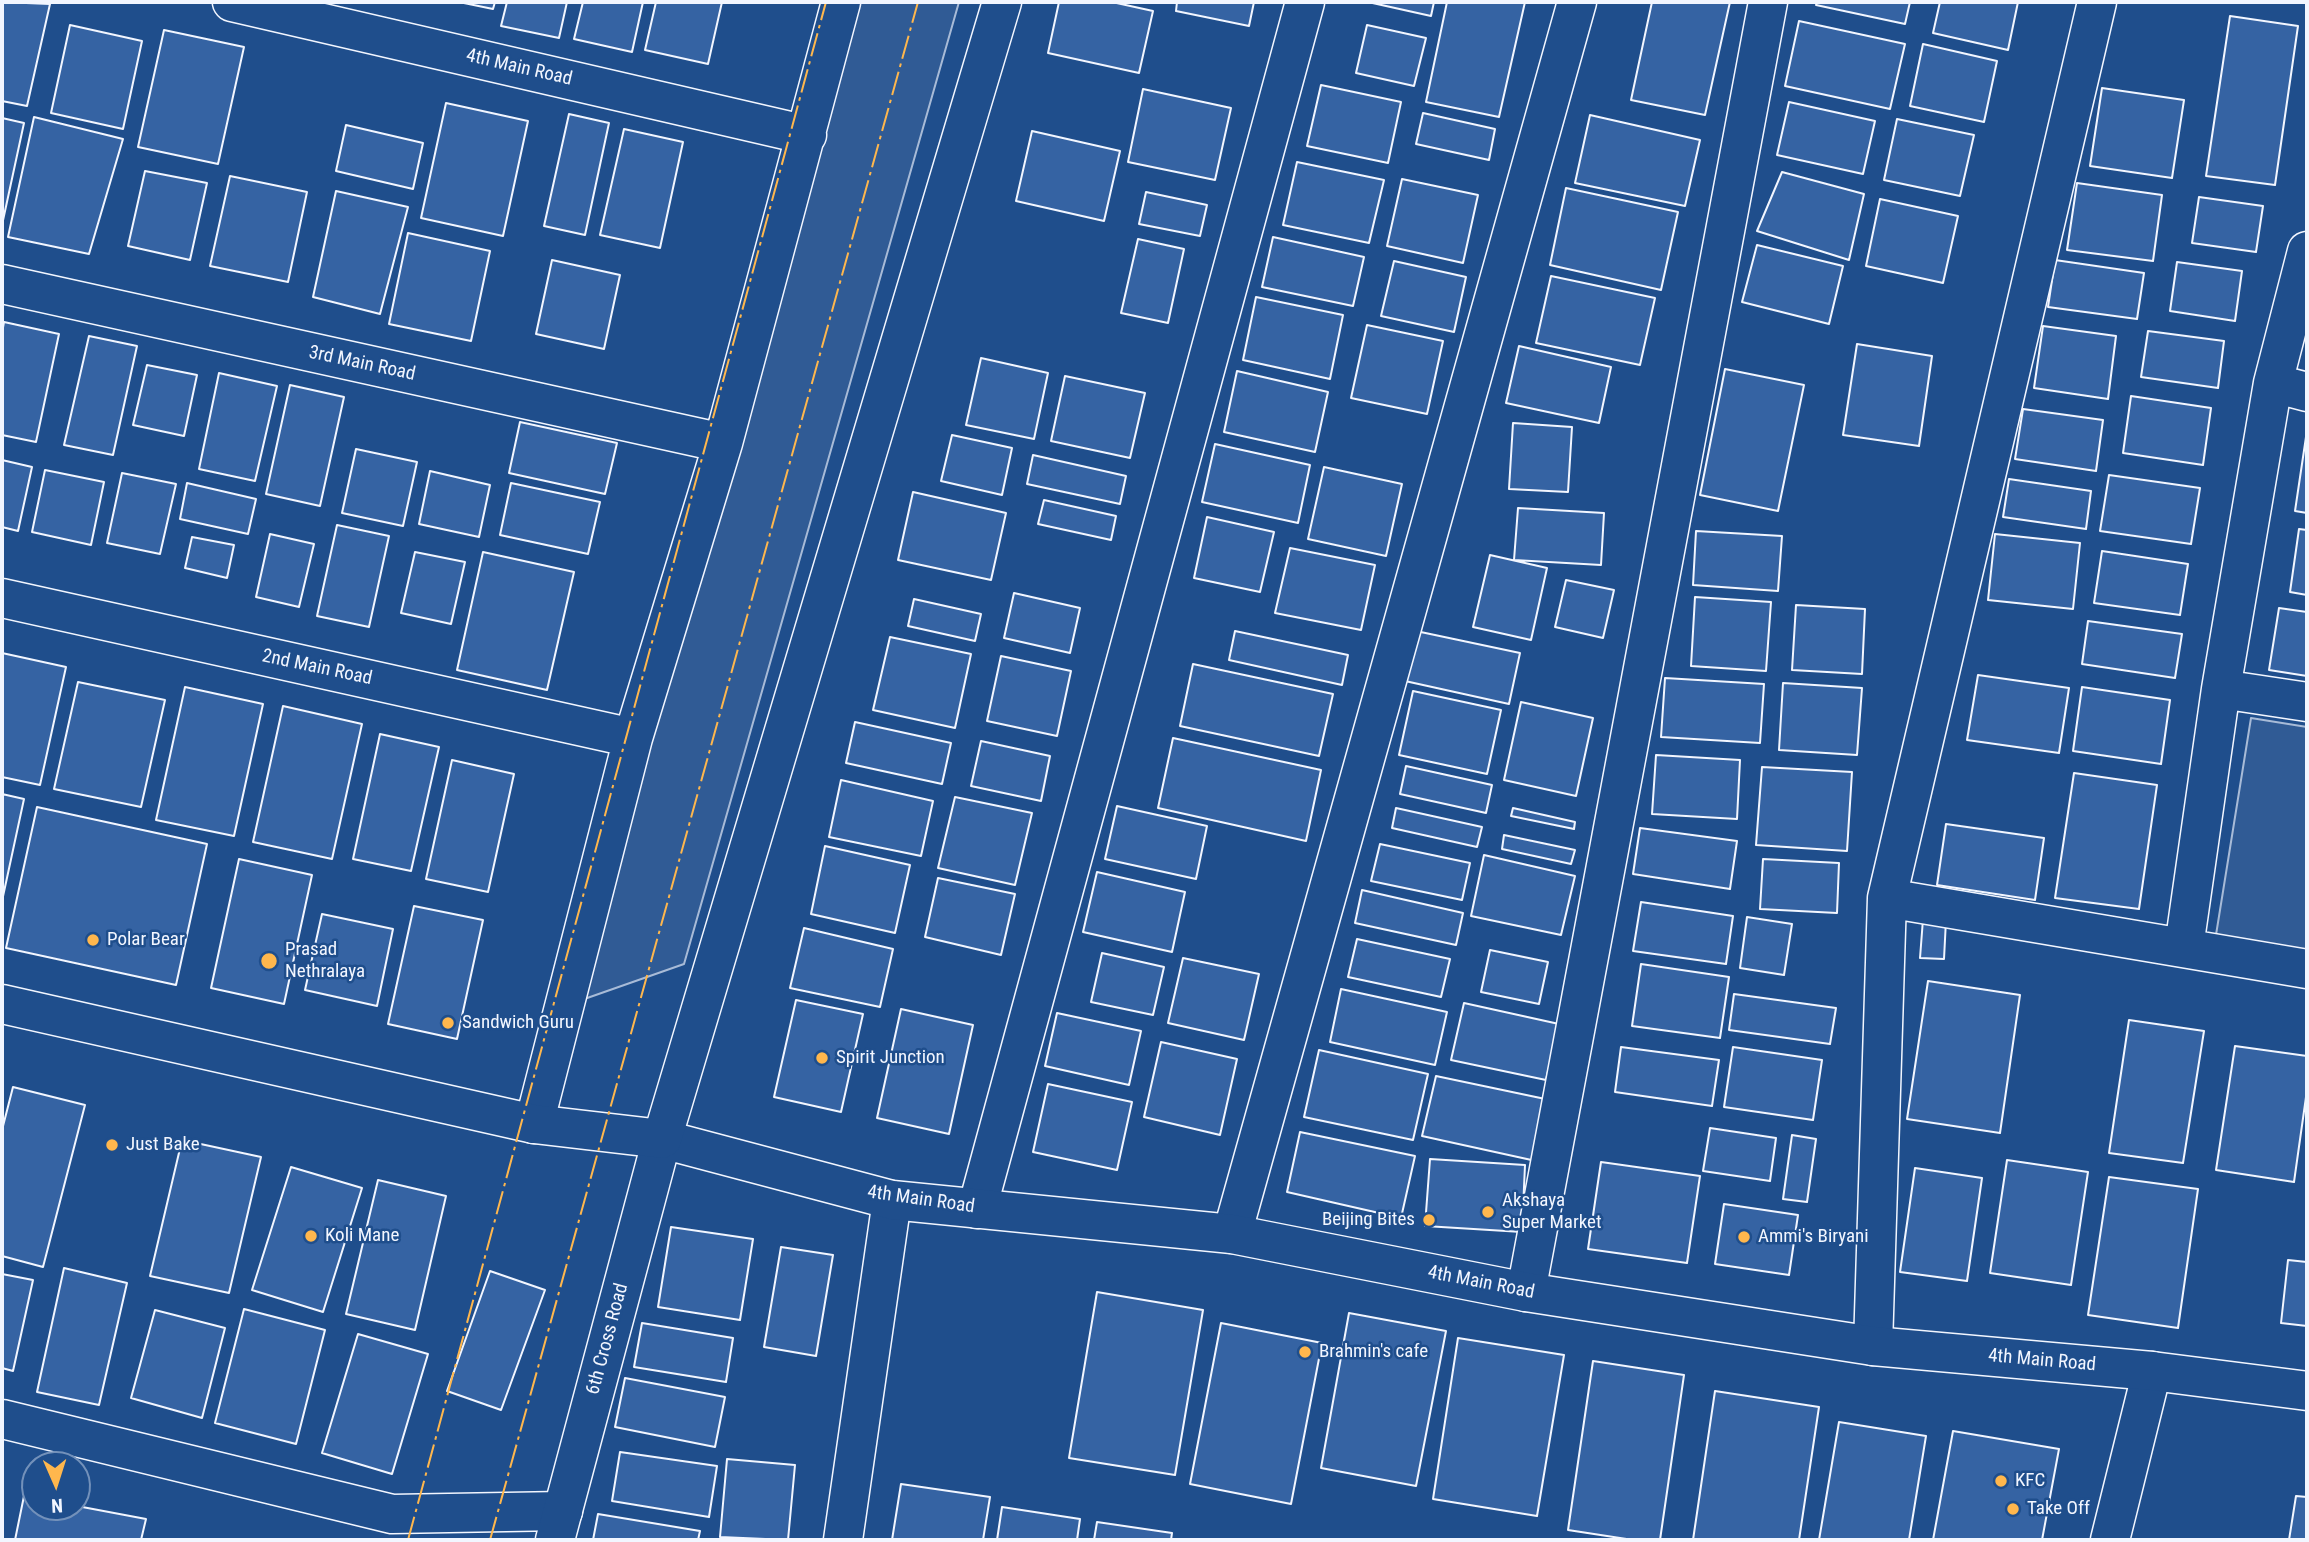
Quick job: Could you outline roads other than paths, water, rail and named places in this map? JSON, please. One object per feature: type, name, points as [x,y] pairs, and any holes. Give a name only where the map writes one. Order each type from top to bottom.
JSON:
[{"type":"street","name":"4th Main Road","points":[[232,2],[807,135]]},
{"type":"street","points":[[534,1124],[633,738],[723,443],[841,2]]},
{"type":"street","name":"6th Cross Road","points":[[559,1526],[662,1139],[1002,2]]},
{"type":"street","points":[[977,1209],[1305,2]]},
{"type":"street","points":[[1232,1234],[1577,2]]},
{"type":"street","points":[[1527,1292],[1768,2]]},
{"type":"street","points":[[1873,1346],[1886,898],[2097,2]]},
{"type":"street","points":[[2184,947],[2221,689],[2290,387],[2307,251]]},
{"type":"street","name":"3rd Main Road","points":[[2,284],[723,443]]},
{"type":"street","name":"2nd Main Road","points":[[2,598],[633,738]]},
{"type":"street","points":[[2221,689],[2307,702]]},
{"type":"street","points":[[1886,898],[2307,969]]},
{"type":"street","name":"4th Main Road","points":[[2,1004],[534,1124],[662,1139],[892,1200],[1232,1234],[1527,1292],[1873,1346],[2152,1371],[2307,1391]]},
{"type":"street","points":[[843,1540],[892,1200]]},
{"type":"street","points":[[2110,1540],[2152,1371]]},
{"type":"street","points":[[2,1419],[388,1527],[559,1526]]},
{"type":"place","name":"Polar Bear","points":[[93,940]]},
{"type":"place","name":"Prasad Nethralaya","points":[[269,961]]},
{"type":"place","name":"Sandwich Guru","points":[[448,1023]]},
{"type":"place","name":"Spirit Junction","points":[[822,1058]]},
{"type":"place","name":"Just Bake","points":[[112,1145]]},
{"type":"place","name":"Akshaya Super Market","points":[[1488,1212]]},
{"type":"place","name":"Beijing Bites","points":[[1429,1220]]},
{"type":"place","name":"Koli Mane","points":[[311,1236]]},
{"type":"place","name":"Ammi's Biryani","points":[[1744,1237]]},
{"type":"place","name":"Brahmin's cafe","points":[[1305,1352]]},
{"type":"place","name":"KFC","points":[[2001,1481]]},
{"type":"place","name":"Take Off","points":[[2013,1509]]}]
